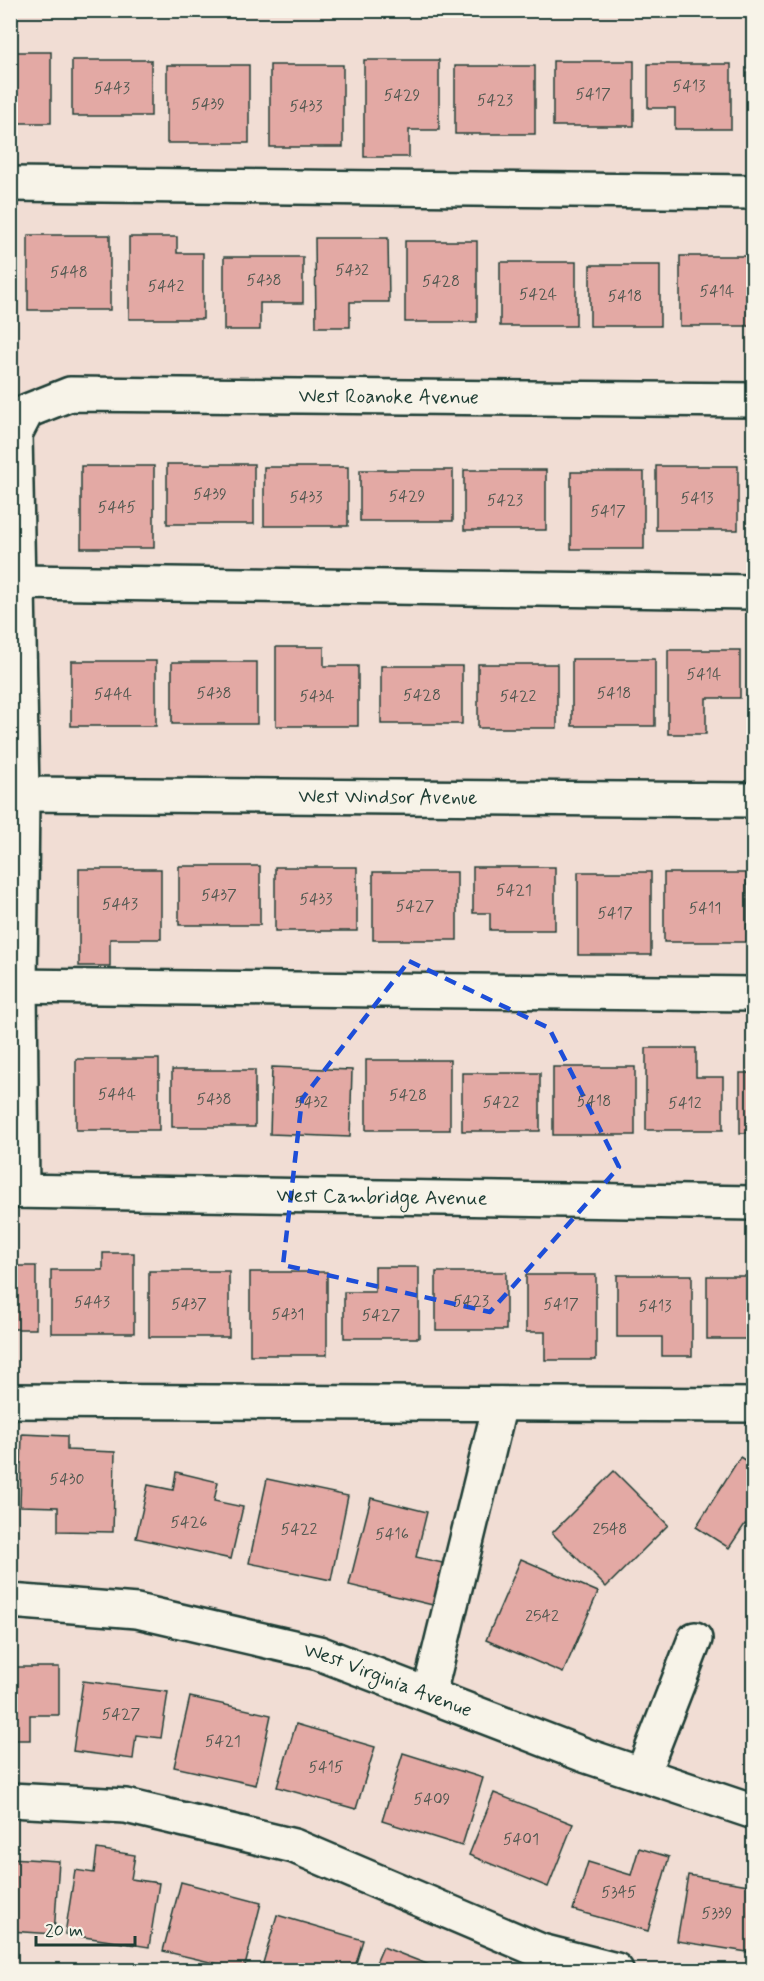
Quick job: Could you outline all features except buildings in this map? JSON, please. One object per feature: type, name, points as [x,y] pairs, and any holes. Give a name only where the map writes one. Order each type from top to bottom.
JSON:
[{"type":"street","points":[[10,184],[753,192]]},
{"type":"street","name":"West Roanoke Avenue","points":[[17,582],[15,434],[27,411],[70,394],[753,400]]},
{"type":"street","points":[[16,1191],[15,986],[22,794],[17,582],[753,592]]},
{"type":"street","name":"West Windsor Avenue","points":[[22,794],[753,800]]},
{"type":"street","points":[[15,986],[753,994]]},
{"type":"street","name":"West Cambridge Avenue","points":[[16,1191],[753,1203]]},
{"type":"street","points":[[10,1401],[753,1405]]},
{"type":"street","points":[[429,1694],[500,1404]]},
{"type":"street","name":"West Virginia Avenue","points":[[10,1600],[136,1611],[319,1653],[587,1756],[753,1812]]},
{"type":"street","points":[[642,1775],[695,1639]]},
{"type":"street","points":[[10,1800],[126,1806],[294,1846],[542,1951],[616,1971]]},
{"type":"highlighted area","points":[[409,961],[549,1028],[619,1167],[490,1312],[283,1265],[302,1099]]}]
